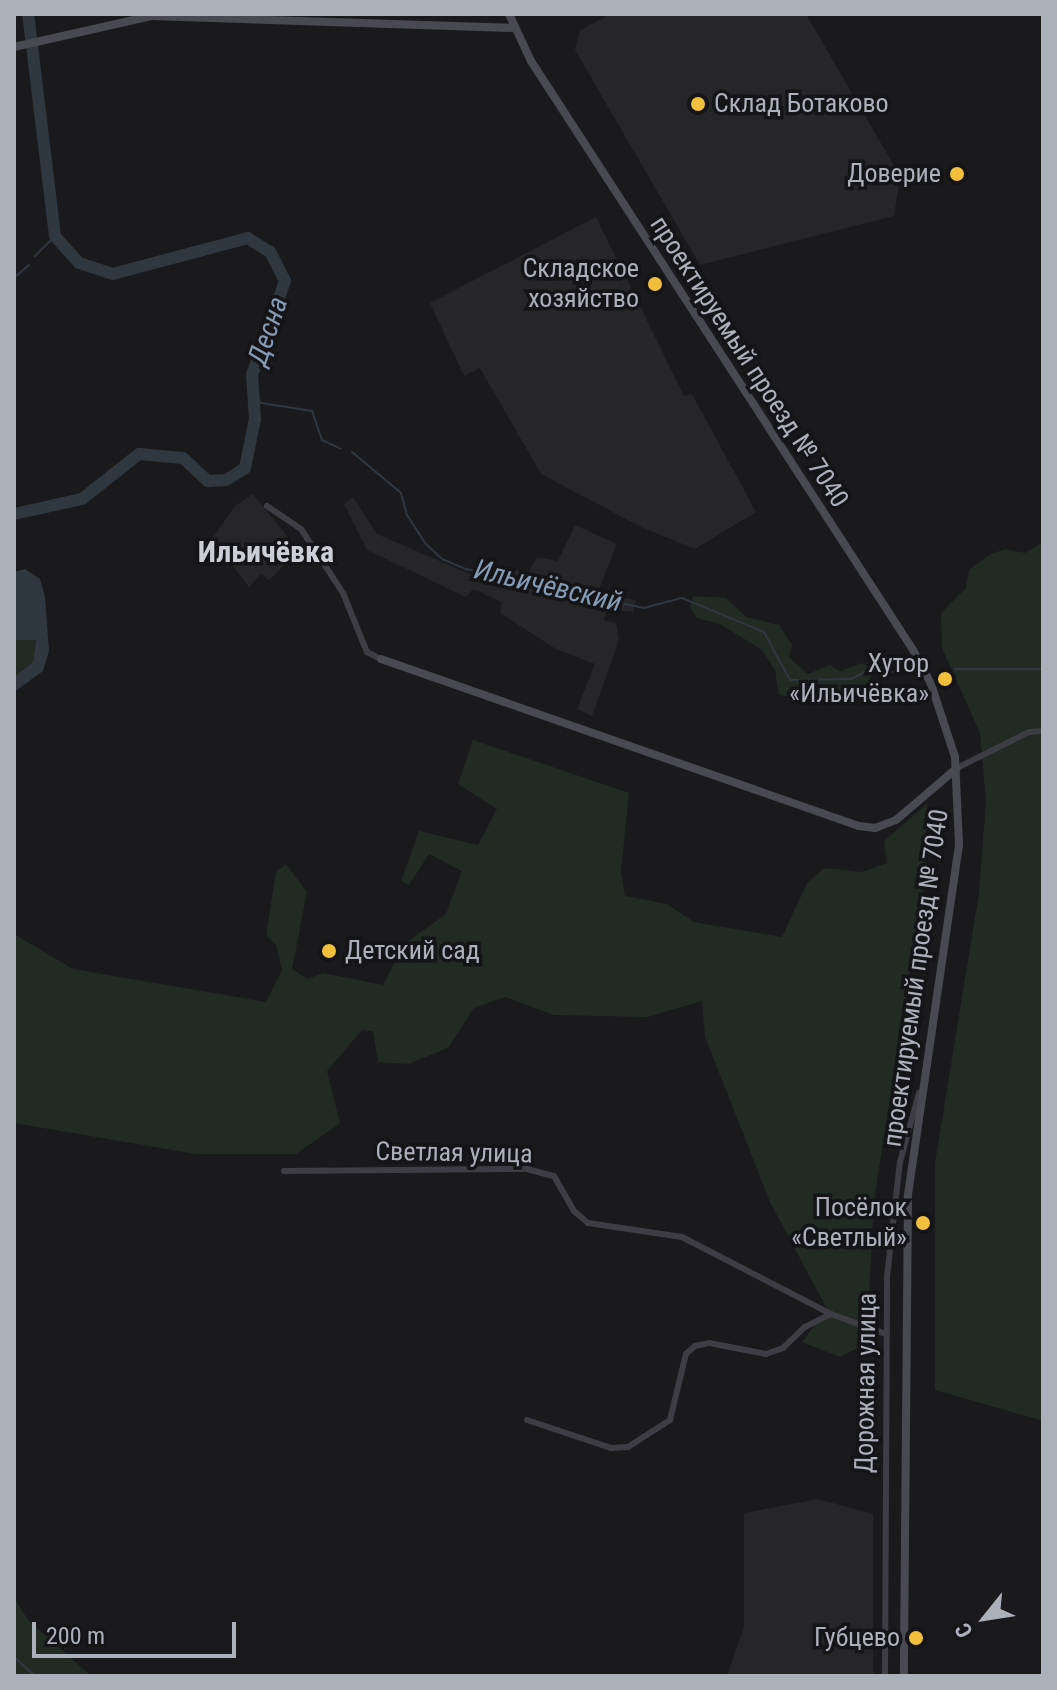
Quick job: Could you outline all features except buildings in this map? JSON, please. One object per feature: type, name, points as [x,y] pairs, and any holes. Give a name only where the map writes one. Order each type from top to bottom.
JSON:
[{"type":"main road","points":[[14,47],[152,16],[512,28],[509,14]]},
{"type":"main road","name":"проектируемый проезд № 7040","points":[[512,28],[913,650],[944,716],[957,768],[959,845],[919,1093],[906,1252],[904,1676]]},
{"type":"main road","points":[[381,659],[859,826],[875,828],[896,820],[957,768]]},
{"type":"street","points":[[267,506],[308,538],[343,593],[367,652],[381,659]]},
{"type":"street","points":[[957,768],[1029,732],[1043,731]]},
{"type":"street","name":"Дорожная улица","points":[[885,1676],[886,1334],[891,1225],[900,1162],[919,1093]]},
{"type":"street","name":"Светлая улица","points":[[284,1171],[527,1169],[554,1176],[574,1211],[588,1223],[682,1237],[820,1309],[886,1334]]},
{"type":"street","points":[[527,1420],[611,1448],[628,1447],[670,1420],[686,1354],[695,1346],[709,1343],[766,1354],[783,1348],[805,1327],[831,1314]]},
{"type":"shaded area","points":[[611,14],[806,14],[900,176],[894,216],[700,265],[575,50],[580,30]]},
{"type":"shaded area","points":[[596,217],[684,396],[692,394],[756,512],[695,549],[641,527],[541,474],[480,368],[464,376],[430,303]]},
{"type":"shaded area","points":[[253,494],[299,551],[269,580],[261,574],[249,587],[232,565],[206,547],[235,506]]},
{"type":"shaded area","points":[[353,497],[377,534],[472,575],[479,560],[528,573],[537,557],[558,561],[575,525],[617,544],[597,594],[636,600],[633,612],[607,609],[604,620],[616,623],[619,640],[592,716],[577,709],[595,664],[556,649],[500,613],[502,602],[473,589],[466,597],[367,550],[344,504]]},
{"type":"shaded area","points":[[1043,542],[1043,1421],[935,1390],[935,1163],[979,893],[986,802],[980,733],[942,648],[941,613],[966,588],[969,570],[989,555],[1005,549],[1025,553]]},
{"type":"shaded area","points":[[25,569],[40,579],[45,597],[49,651],[43,671],[14,692],[14,677],[33,662],[36,640],[14,640],[14,572]]},
{"type":"shaded area","points":[[693,596],[726,598],[746,617],[779,625],[792,645],[789,657],[808,674],[830,665],[840,671],[862,663],[872,669],[870,679],[863,688],[804,699],[779,695],[775,670],[762,650],[720,624],[697,618],[690,608]]},
{"type":"shaded area","points":[[36,639],[33,662],[14,677],[14,640]]},
{"type":"shaded area","points":[[473,740],[629,793],[621,872],[625,896],[667,904],[694,922],[782,937],[807,883],[824,868],[862,872],[887,863],[884,841],[927,804],[924,884],[874,1200],[866,1356],[857,1348],[840,1357],[802,1342],[827,1309],[770,1202],[705,1037],[702,1001],[648,1017],[554,1015],[505,997],[474,1008],[448,1048],[408,1064],[378,1062],[373,1031],[362,1030],[327,1071],[340,1123],[296,1154],[196,1154],[14,1123],[14,934],[73,969],[266,1002],[282,970],[276,945],[266,935],[276,872],[286,864],[307,892],[292,969],[308,979],[323,973],[383,985],[404,944],[446,914],[462,871],[429,854],[409,885],[401,881],[419,831],[478,845],[497,809],[458,784]]},
{"type":"shaded area","points":[[818,1499],[873,1514],[873,1676],[727,1676],[744,1627],[744,1513]]},
{"type":"shaded area","points":[[14,1598],[28,1620],[91,1676],[14,1676]]},
{"type":"waterway","name":"Десна","points":[[14,514],[82,499],[139,454],[183,458],[208,481],[226,480],[245,468],[255,419],[252,375],[285,281],[270,252],[248,238],[113,274],[79,263],[55,236],[28,14]]},
{"type":"waterway","points":[[35,256],[55,236]]},
{"type":"waterway","points":[[14,278],[29,265]]},
{"type":"waterway","points":[[253,396],[261,403],[312,411],[322,440],[341,449]]},
{"type":"waterway","name":"Ильичёвский","points":[[352,452],[401,493],[407,515],[425,543],[442,559],[466,569],[644,608],[682,598],[764,632],[790,680],[851,679],[879,665],[887,672],[900,672]]},
{"type":"waterway","points":[[955,669],[1043,669]]},
{"type":"waterway","points":[[14,1657],[35,1676]]},
{"type":"place","name":"Склад Ботаково","points":[[698,104]]},
{"type":"place","name":"Доверие","points":[[957,174]]},
{"type":"place","name":"Складское хозяйство","points":[[655,284]]},
{"type":"place","name":"Хутор «Ильичёвка»","points":[[945,679]]},
{"type":"place","name":"Детский сад","points":[[329,951]]},
{"type":"place","name":"Посёлок «Светлый»","points":[[923,1223]]},
{"type":"place","name":"Губцево","points":[[916,1638]]},
{"type":"district","name":"Ильичёвка","points":[[266,552]]}]
